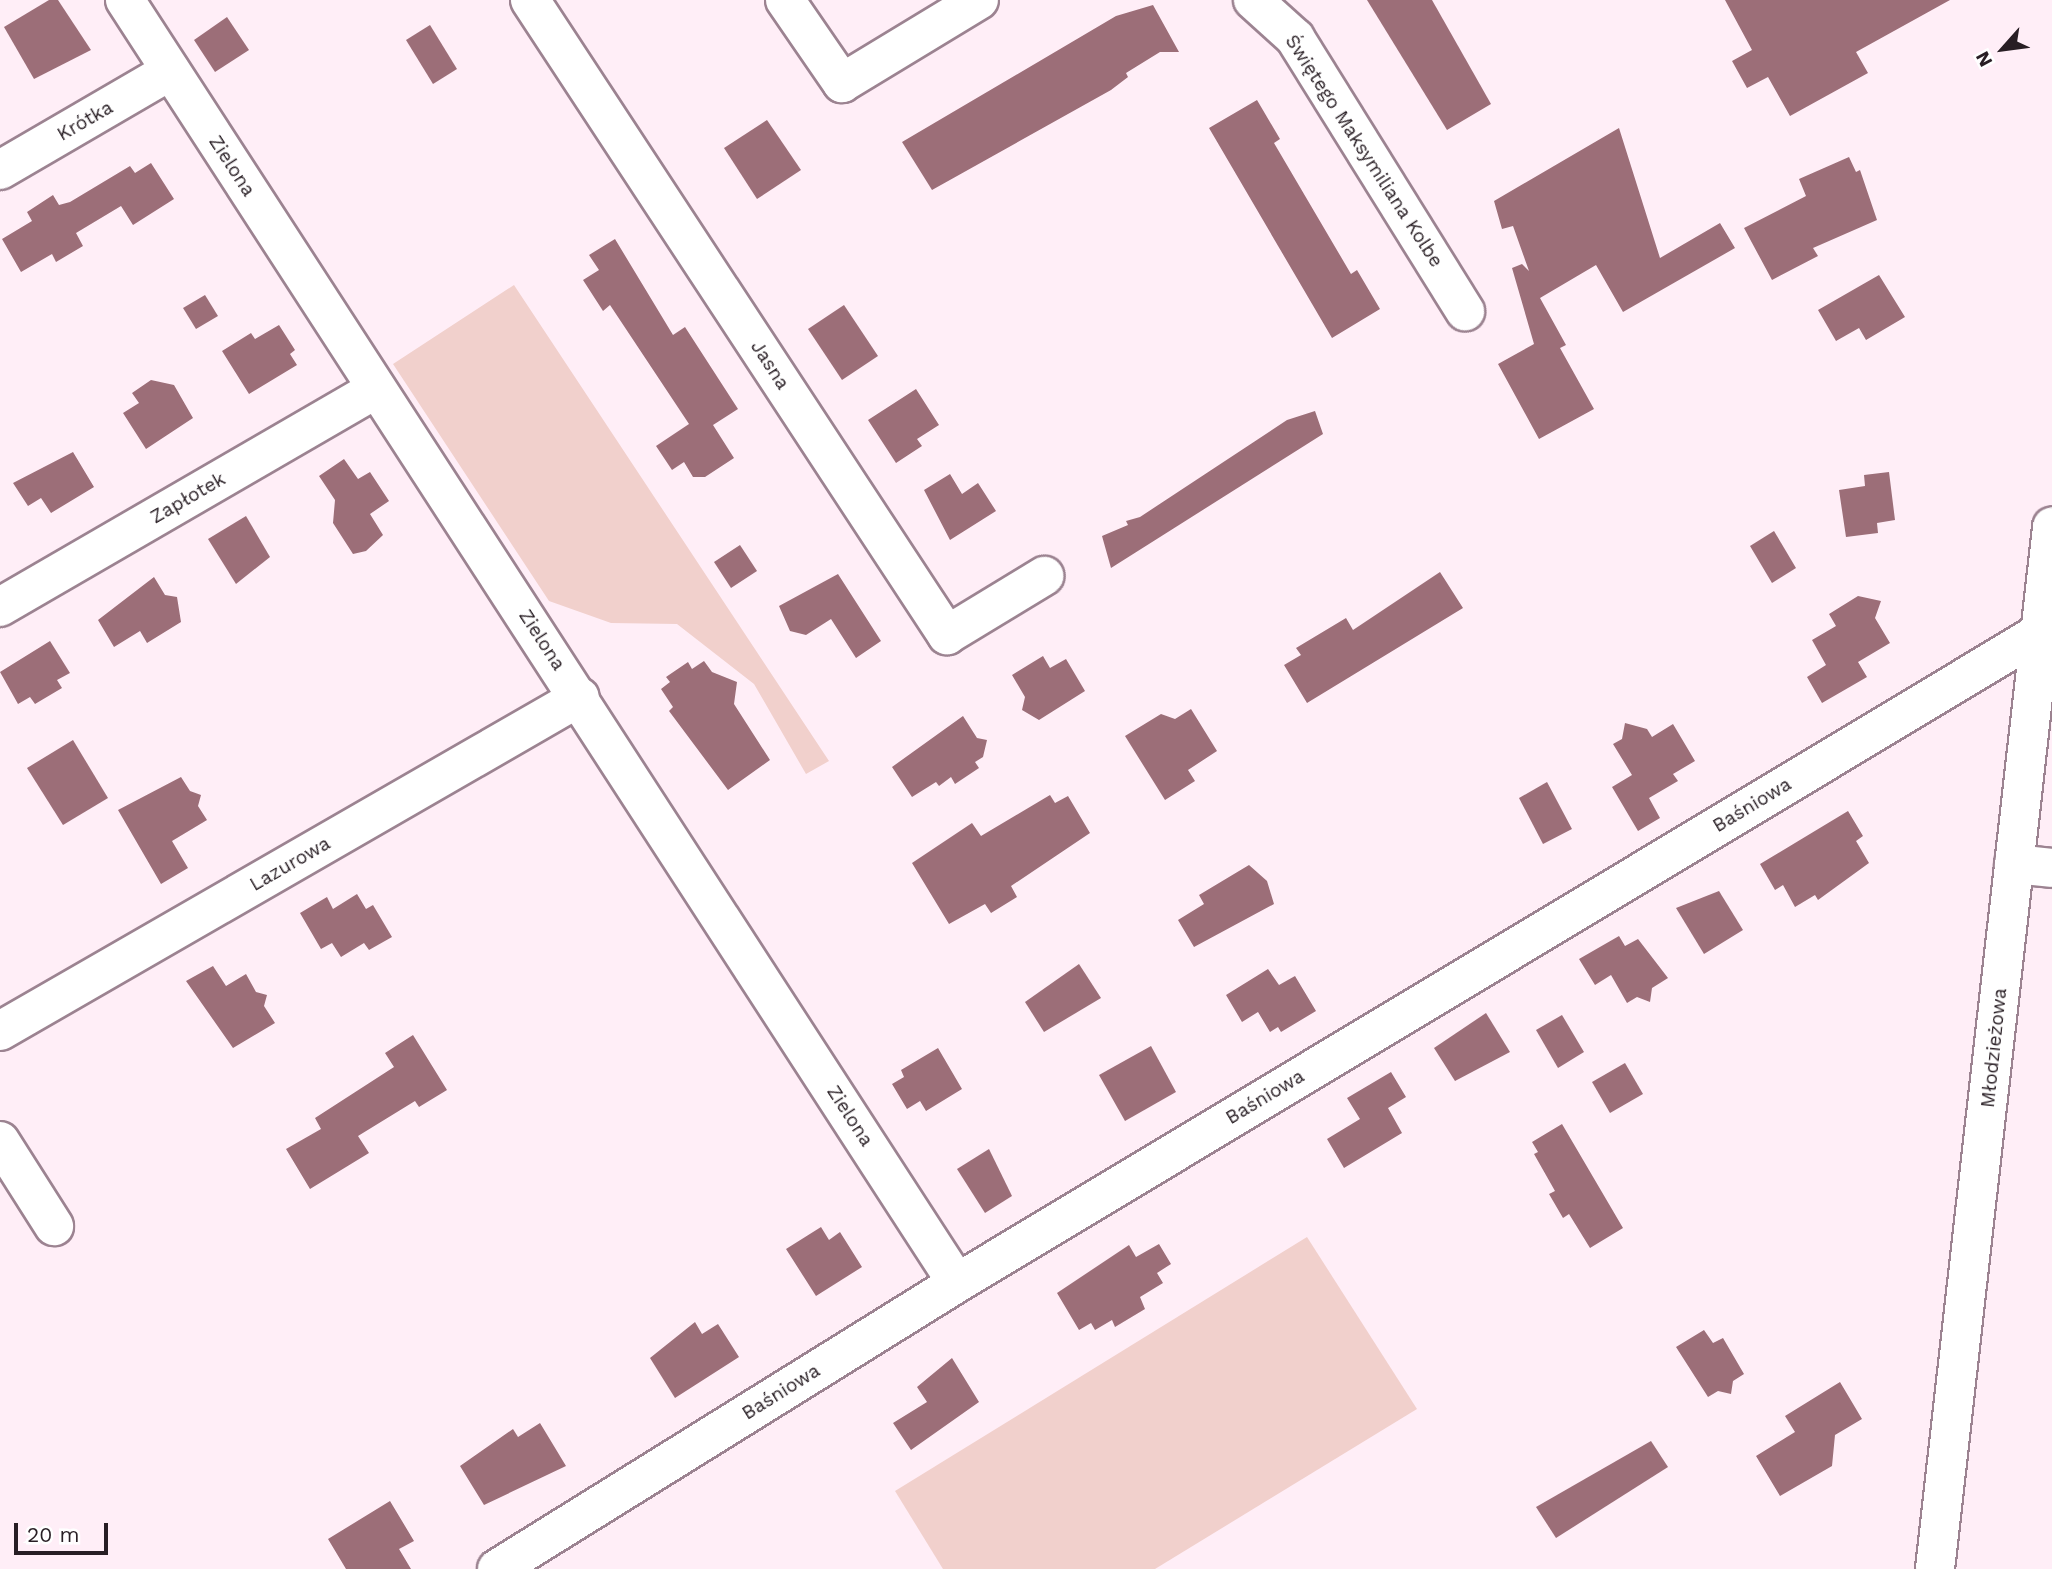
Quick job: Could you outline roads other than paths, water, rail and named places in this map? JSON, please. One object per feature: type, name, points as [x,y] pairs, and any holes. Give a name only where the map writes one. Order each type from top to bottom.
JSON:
[{"type":"street","name":"Zielona","points":[[125,0],[376,389],[580,696],[957,1283]]},
{"type":"street","name":"Jasna","points":[[530,0],[947,635],[1044,576]]},
{"type":"street","points":[[785,0],[842,83],[979,0]]},
{"type":"street","name":"Świętego Maksymiliana Kolbe","points":[[1253,0],[1295,38],[1465,311]]},
{"type":"street","name":"Krótka","points":[[0,170],[170,71]]},
{"type":"street","name":"Zapłotek","points":[[0,607],[376,389]]},
{"type":"street","name":"Młodzieżowa","points":[[1935,1569],[2052,527]]},
{"type":"street","name":"Baśniowa","points":[[497,1569],[957,1283],[2039,634]]},
{"type":"street","name":"Lazurowa","points":[[0,1031],[580,696]]},
{"type":"street","points":[[2014,864],[2052,868]]},
{"type":"street","points":[[0,1141],[54,1226]]}]
